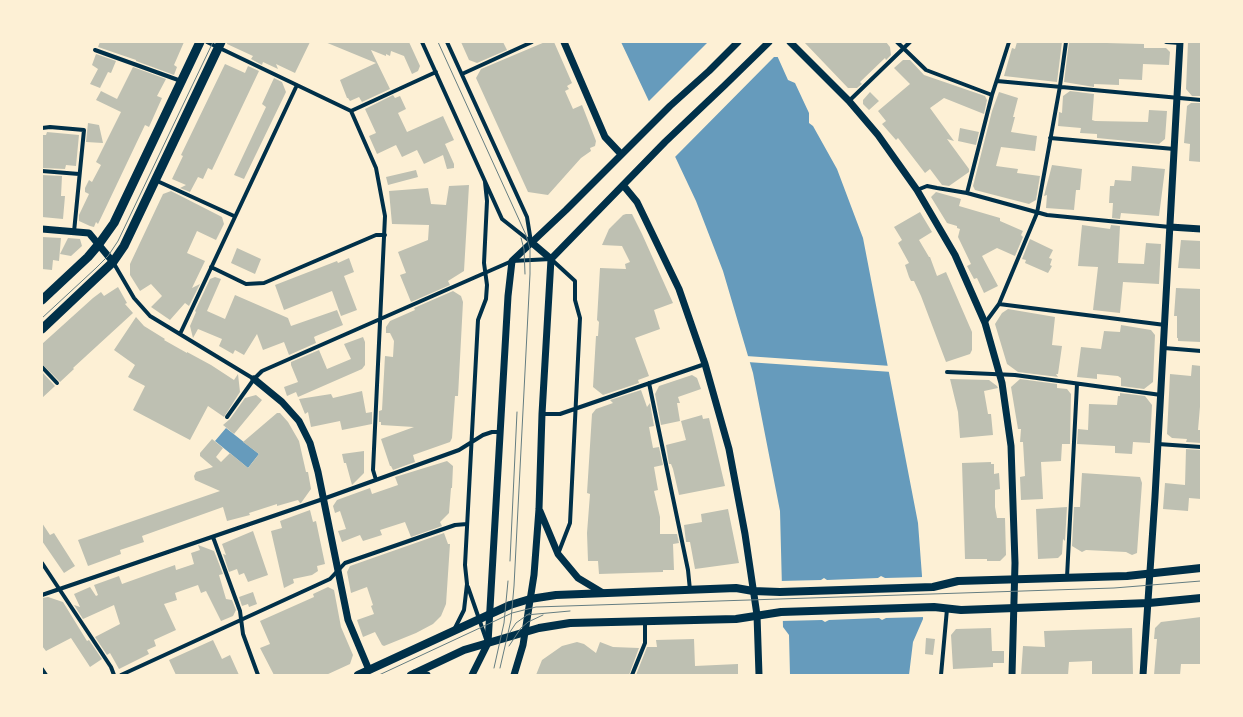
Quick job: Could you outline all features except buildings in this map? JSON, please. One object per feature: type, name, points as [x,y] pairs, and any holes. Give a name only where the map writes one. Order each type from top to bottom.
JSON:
[{"type":"main road","points":[[42,300],[100,244],[114,223],[200,42]]},
{"type":"main road","points":[[42,329],[113,262],[124,246],[220,45]]},
{"type":"main road","points":[[358,675],[488,614],[530,599],[561,595],[736,588],[753,591],[780,592],[926,587],[958,581],[1150,574],[1201,568]]},
{"type":"main road","points":[[413,674],[464,650],[525,632],[570,623],[736,619],[781,612],[926,607],[961,610],[1148,603],[1201,598]]},
{"type":"street","points":[[207,42],[220,45],[351,111],[376,168],[381,185],[385,216],[373,470],[376,480]]},
{"type":"street","points":[[422,42],[502,219],[531,242],[575,281],[575,300],[580,318],[570,523],[558,554]]},
{"type":"street","points":[[448,42],[527,217],[531,242]]},
{"type":"street","points":[[462,74],[532,42]]},
{"type":"street","points":[[564,42],[605,137],[621,154]]},
{"type":"street","points":[[227,417],[254,379],[262,371],[512,261],[738,42]]},
{"type":"street","points":[[514,675],[525,632],[534,575],[539,509],[542,414],[551,259],[665,142],[769,42]]},
{"type":"street","points":[[790,42],[849,101],[878,135],[917,190],[955,255],[985,323],[1000,374],[1011,446],[1015,580],[1012,675]]},
{"type":"street","points":[[897,42],[926,70],[992,95]]},
{"type":"street","points":[[849,101],[910,42]]},
{"type":"street","points":[[967,194],[992,95],[1009,42]]},
{"type":"street","points":[[985,323],[999,304],[1037,213],[1060,86],[1066,42]]},
{"type":"street","points":[[1143,675],[1164,348],[1180,43],[1166,42]]},
{"type":"street","points":[[95,50],[181,81]]},
{"type":"street","points":[[351,111],[436,72]]},
{"type":"street","points":[[997,81],[1201,100]]},
{"type":"street","points":[[180,334],[210,267],[297,85]]},
{"type":"street","points":[[42,128],[50,127],[84,130],[74,232]]},
{"type":"street","points":[[1050,138],[1174,149]]},
{"type":"street","points":[[42,170],[79,174]]},
{"type":"street","points":[[155,180],[234,216]]},
{"type":"street","points":[[486,182],[486,299],[478,320],[464,565],[467,584],[488,643]]},
{"type":"street","points":[[622,185],[637,202],[679,289],[705,364],[729,449],[757,615],[759,675]]},
{"type":"street","points":[[917,190],[927,186],[967,194],[1037,213],[1201,229]]},
{"type":"street","points":[[42,229],[89,234],[100,244],[113,262],[130,293],[142,308],[158,323],[180,334],[254,379],[282,402],[300,421],[312,450],[318,472],[348,620],[369,670]]},
{"type":"street","points":[[210,267],[246,284],[264,283],[376,235],[385,235]]},
{"type":"street","points":[[512,261],[551,259]]},
{"type":"street","points":[[472,675],[488,643],[488,614],[492,596],[500,432],[512,261]]},
{"type":"street","points":[[999,304],[1165,326]]},
{"type":"street","points":[[1164,348],[1201,351]]},
{"type":"street","points":[[542,414],[560,414],[705,364]]},
{"type":"street","points":[[42,367],[56,383]]},
{"type":"street","points":[[947,372],[1000,374],[1161,395]]},
{"type":"street","points":[[649,383],[688,570],[690,590]]},
{"type":"street","points":[[1067,578],[1076,384]]},
{"type":"street","points":[[42,595],[323,499],[459,450],[483,435],[492,432],[500,432]]},
{"type":"street","points":[[1158,444],[1201,447]]},
{"type":"street","points":[[539,509],[558,554],[578,578],[603,593]]},
{"type":"street","points":[[121,675],[330,579],[345,562],[455,525],[467,524]]},
{"type":"street","points":[[213,537],[242,619],[243,634],[258,675]]},
{"type":"street","points":[[42,563],[111,667],[114,675]]},
{"type":"street","points":[[454,630],[464,610],[467,584]]},
{"type":"street","points":[[941,675],[947,608]]},
{"type":"street","points":[[632,675],[645,642],[645,622]]},
{"type":"street","points":[[42,670],[46,675]]},
{"type":"street","points":[[413,674],[427,675]]},
{"type":"water","points":[[621,42],[771,42],[788,80],[795,83],[809,113],[809,123],[813,126],[837,169],[863,238],[918,523],[922,576],[923,619],[913,642],[909,675],[790,675],[789,635],[783,627],[780,511],[753,373],[723,271],[696,201]]},
{"type":"water","points":[[226,428],[259,454],[248,468],[215,441]]},
{"type":"pier","points":[[708,42],[773,42],[780,57],[774,57],[674,158],[648,102]]},
{"type":"pier","points":[[746,356],[891,366],[892,372],[747,362]]},
{"type":"pier","points":[[881,576],[885,578],[924,577],[925,617],[886,618],[882,620],[879,618],[829,620],[825,622],[822,620],[781,621],[780,581],[821,580],[824,578],[827,580],[878,578]]},
{"type":"tram line","points":[[42,318],[108,256],[118,241],[213,42]]},
{"type":"tram line","points":[[438,42],[526,235],[530,249],[514,586],[511,620],[500,668]]},
{"type":"tram line","points":[[521,238],[524,249],[525,274]]},
{"type":"tram line","points":[[510,561],[517,412]]},
{"type":"tram line","points":[[494,668],[504,623],[508,581]]},
{"type":"tram line","points":[[379,675],[512,613],[536,607],[1114,588],[1201,581]]},
{"type":"tram line","points":[[526,615],[570,611]]},
{"type":"tram line","points":[[510,632],[516,623],[530,613]]},
{"type":"tram line","points":[[509,646],[521,628],[528,622],[543,615]]}]
